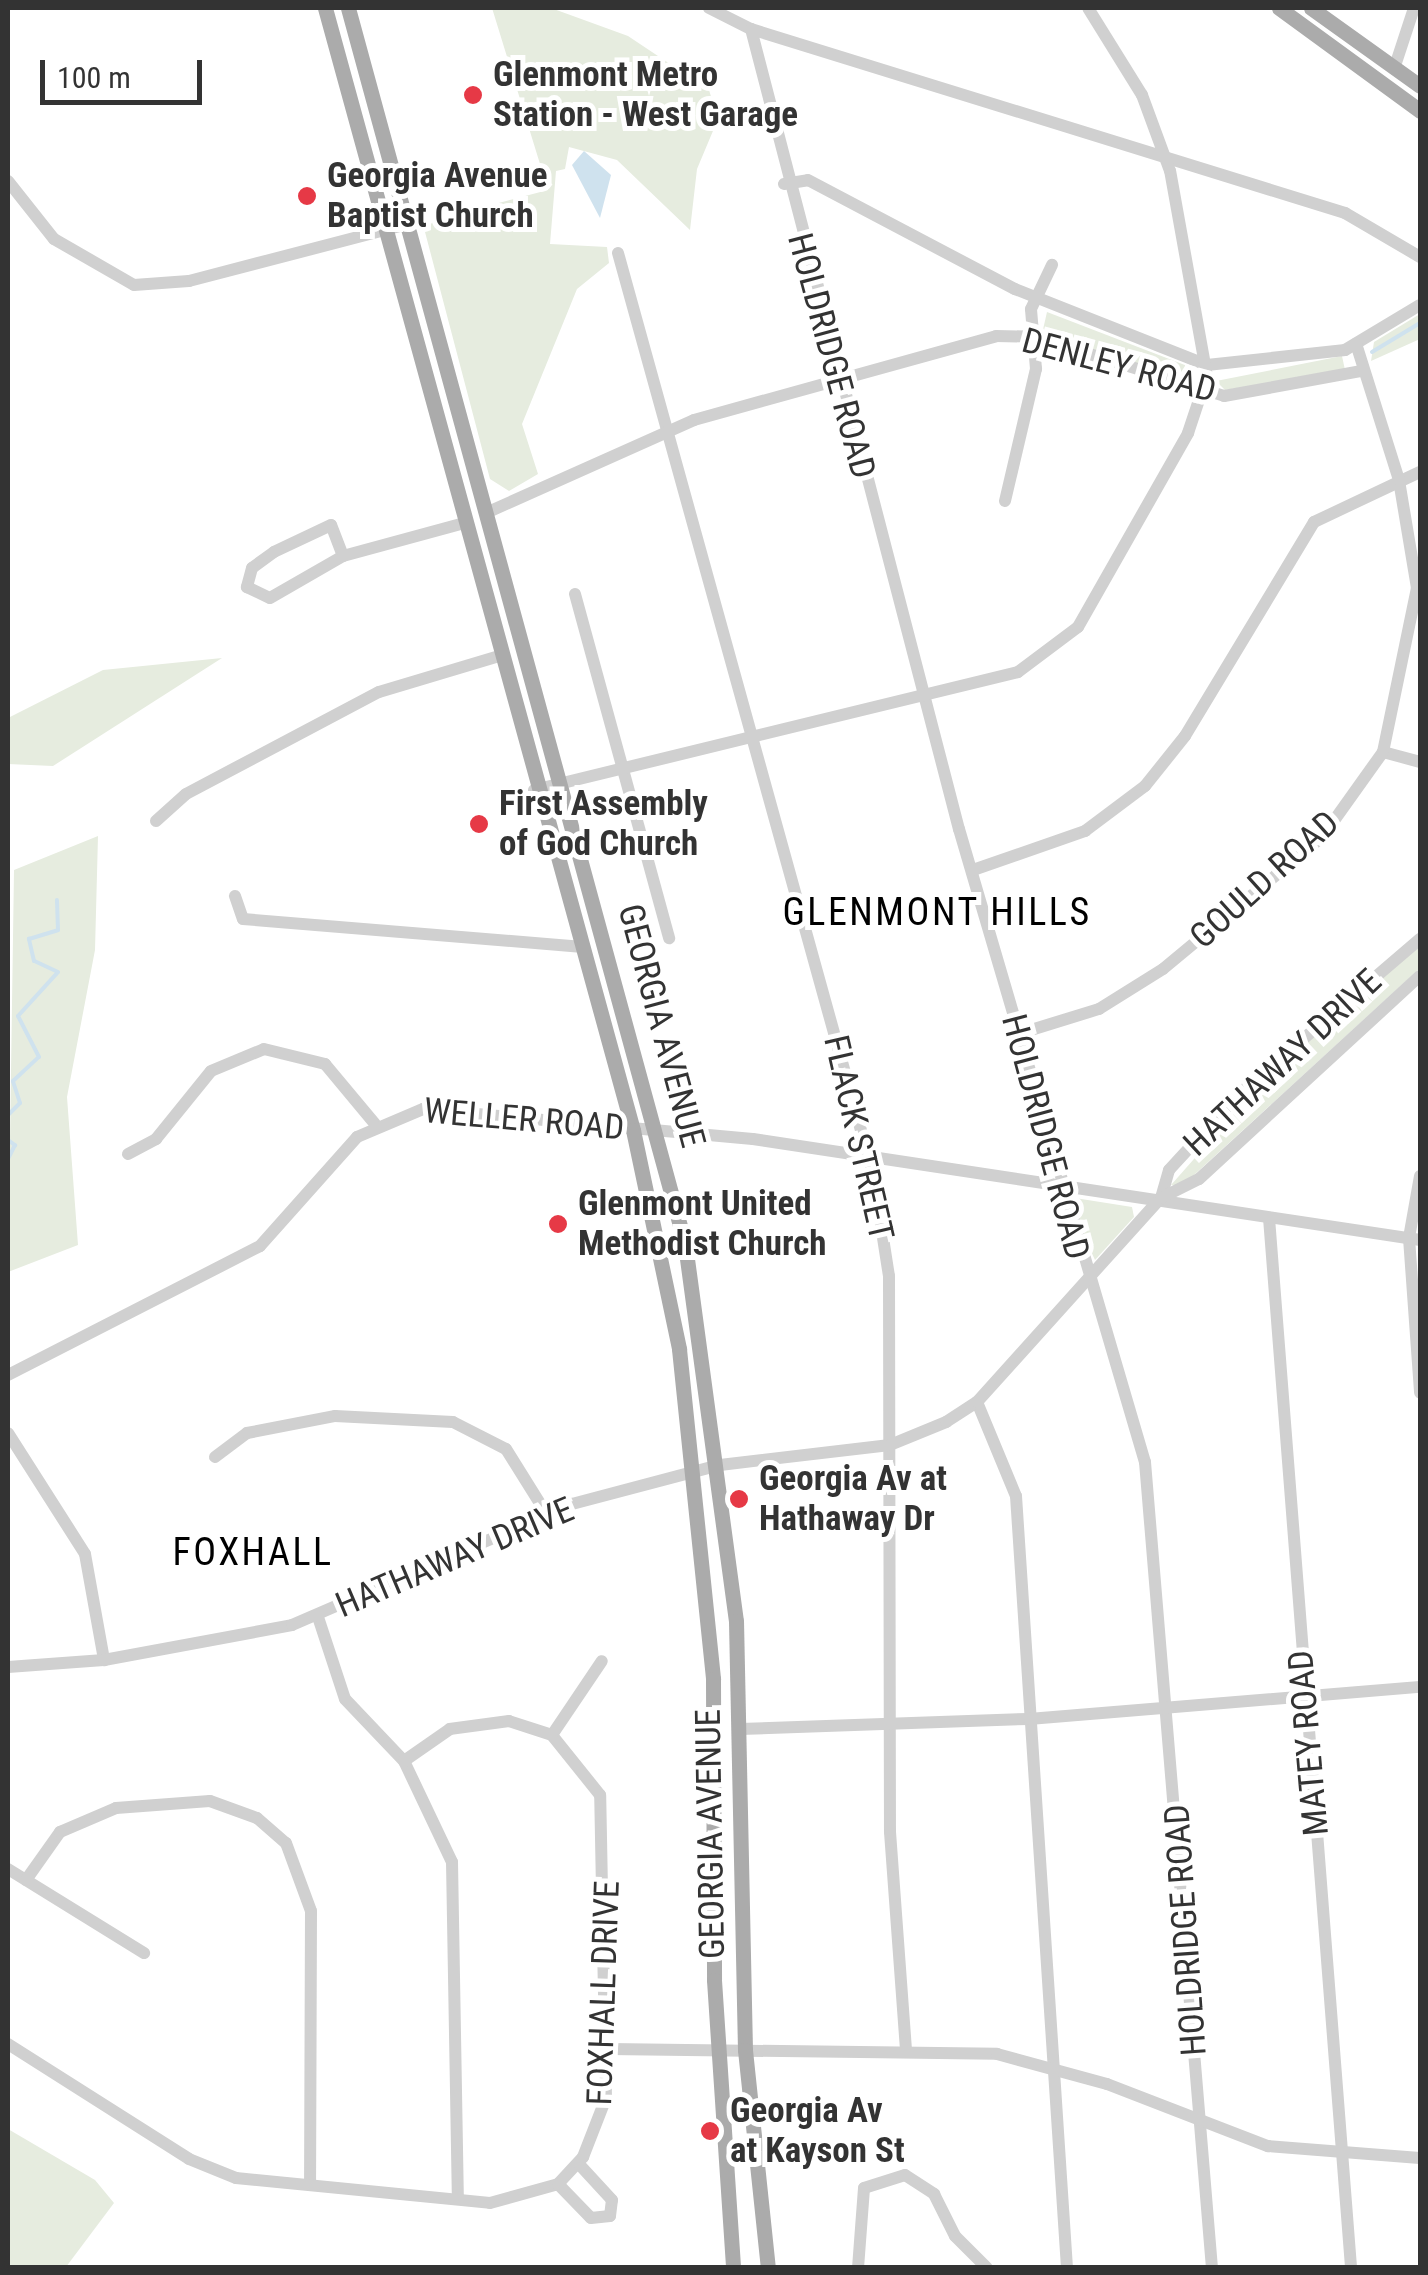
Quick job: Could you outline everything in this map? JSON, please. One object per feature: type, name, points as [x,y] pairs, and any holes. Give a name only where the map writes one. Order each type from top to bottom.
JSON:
[{"type":"main road","name":"GEORGIA AVENUE","points":[[325,8],[380,234],[632,1130],[698,1476],[713,1678],[716,2049],[733,2268]]},
{"type":"main road","name":"GEORGIA AVENUE","points":[[348,8],[660,1128],[720,1465],[740,1729],[745,2050],[768,2268]]},
{"type":"main road","points":[[1279,8],[1420,111]]},
{"type":"main road","points":[[1311,8],[1420,86]]},
{"type":"street","points":[[710,8],[751,29],[1382,227],[1420,258]]},
{"type":"street","points":[[534,790],[750,731],[925,698],[1018,672],[1063,646],[1205,393],[1207,364],[1164,156],[1142,96],[1088,8]]},
{"type":"street","points":[[1394,69],[1414,8]]},
{"type":"street","name":"HOLDRIDGE ROAD","points":[[751,29],[784,184],[1057,1185],[1145,1462],[1212,2268]]},
{"type":"street","name":"DENLEY ROAD","points":[[784,184],[808,180],[1035,298],[1207,364],[1258,365],[1356,344],[1420,305]]},
{"type":"street","points":[[8,181],[54,239],[134,284],[190,281],[408,224]]},
{"type":"street","name":"FLACK STREET","points":[[618,252],[867,1157],[889,1276],[890,1728],[906,2050]]},
{"type":"street","points":[[1005,501],[1035,338],[1035,298],[1052,264]]},
{"type":"street","name":"DENLEY ROAD","points":[[486,513],[666,430],[996,336],[1035,338],[1205,393],[1362,371]]},
{"type":"street","name":"GOULD ROAD","points":[[1018,1034],[1099,1009],[1163,969],[1323,836],[1384,752],[1418,588],[1398,480],[1356,344]]},
{"type":"street","points":[[973,870],[1085,831],[1145,786],[1185,736],[1295,544],[1333,508],[1420,472]]},
{"type":"street","points":[[342,556],[345,542],[331,526],[274,552],[252,568],[247,587],[270,598],[342,556],[462,524]]},
{"type":"street","points":[[574,594],[669,938]]},
{"type":"street","points":[[156,821],[186,794],[379,692],[496,657]]},
{"type":"street","points":[[1384,752],[1420,762]]},
{"type":"street","points":[[236,896],[244,919],[580,947]]},
{"type":"street","name":"HATHAWAY DRIVE","points":[[1161,1198],[1169,1170],[1239,1094],[1420,939]]},
{"type":"street","name":"HATHAWAY DRIVE","points":[[8,1667],[104,1660],[318,1617],[546,1513],[698,1476],[720,1465],[890,1445],[977,1402],[1161,1198],[1199,1179],[1420,976]]},
{"type":"street","points":[[128,1154],[156,1139],[211,1072],[264,1049],[325,1064],[375,1124]]},
{"type":"street","name":"WELLER ROAD","points":[[8,1374],[260,1246],[375,1124],[424,1109],[632,1130],[660,1128],[1161,1198],[1415,1239]]},
{"type":"street","points":[[1420,1176],[1415,1239],[1420,1393]]},
{"type":"street","name":"MATEY ROAD","points":[[1270,1218],[1351,2268]]},
{"type":"street","points":[[977,1402],[1016,1496],[1067,2268]]},
{"type":"street","points":[[215,1456],[247,1433],[334,1416],[453,1422],[506,1449],[546,1513]]},
{"type":"street","points":[[8,1434],[85,1554],[104,1660]]},
{"type":"street","points":[[318,1617],[345,1699],[404,1760],[433,1810],[458,1908],[458,2199]]},
{"type":"street","points":[[404,1760],[450,1728],[480,1721],[552,1735],[602,1661]]},
{"type":"street","points":[[740,1729],[890,1728],[1420,1687]]},
{"type":"street","name":"FOXHALL DRIVE","points":[[8,2044],[189,2159],[236,2178],[510,2202],[558,2184],[578,2164],[603,2118],[609,2048],[604,1815],[591,1778],[552,1735]]},
{"type":"street","points":[[26,1880],[60,1832],[116,1808],[210,1801],[257,1818],[286,1844],[312,1911],[310,2185]]},
{"type":"street","points":[[8,1869],[144,1953]]},
{"type":"street","points":[[609,2048],[906,2050],[1054,2066],[1268,2146],[1420,2158]]},
{"type":"street","points":[[558,2184],[591,2218],[610,2216],[608,2194],[578,2164]]},
{"type":"street","points":[[858,2268],[864,2188],[905,2176],[934,2194],[955,2236],[987,2268]]},
{"type":"shaded area","points":[[492,8],[551,8],[628,36],[709,90],[718,119],[697,169],[690,230],[617,160],[569,147],[565,169],[556,171],[550,244],[607,247],[609,263],[577,289],[522,424],[538,474],[509,491],[490,479],[425,232],[434,220],[548,190]]},
{"type":"shaded area","points":[[1047,312],[1195,372],[1187,382],[1042,334]]},
{"type":"shaded area","points":[[1420,314],[1420,339],[1371,361],[1374,342]]},
{"type":"shaded area","points":[[1342,356],[1345,370],[1225,390],[1216,381]]},
{"type":"shaded area","points":[[222,658],[53,766],[8,764],[8,718],[103,670]]},
{"type":"shaded area","points":[[98,836],[95,950],[67,1097],[78,1245],[8,1272],[14,870]]},
{"type":"shaded area","points":[[1420,946],[1420,968],[1182,1186],[1171,1185],[1269,1074]]},
{"type":"shaded area","points":[[1075,1198],[1132,1207],[1134,1217],[1095,1260],[1070,1206]]},
{"type":"shaded area","points":[[8,2129],[95,2180],[114,2203],[66,2267],[8,2267]]},
{"type":"water","points":[[584,151],[611,175],[600,218],[572,165]]},
{"type":"waterway","points":[[1372,352],[1420,323]]},
{"type":"waterway","points":[[8,1115],[20,1103],[13,1081],[39,1057],[18,1016],[58,972],[34,961],[29,939],[58,930],[57,900]]},
{"type":"waterway","points":[[8,1140],[15,1145],[8,1159]]},
{"type":"place","name":"Glenmont Metro Station - West Garage","points":[[473,95]]},
{"type":"place","name":"Georgia Avenue Baptist Church","points":[[307,196]]},
{"type":"place","name":"First Assembly of God Church","points":[[479,824]]},
{"type":"place","name":"Glenmont United Methodist Church","points":[[558,1224]]},
{"type":"place","name":"Georgia Av at Hathaway Dr","points":[[739,1499]]},
{"type":"place","name":"Georgia Av at Kayson St","points":[[710,2131]]},
{"type":"district","name":"GLENMONT HILLS","points":[[937,913]]},
{"type":"district","name":"FOXHALL","points":[[253,1553]]}]
